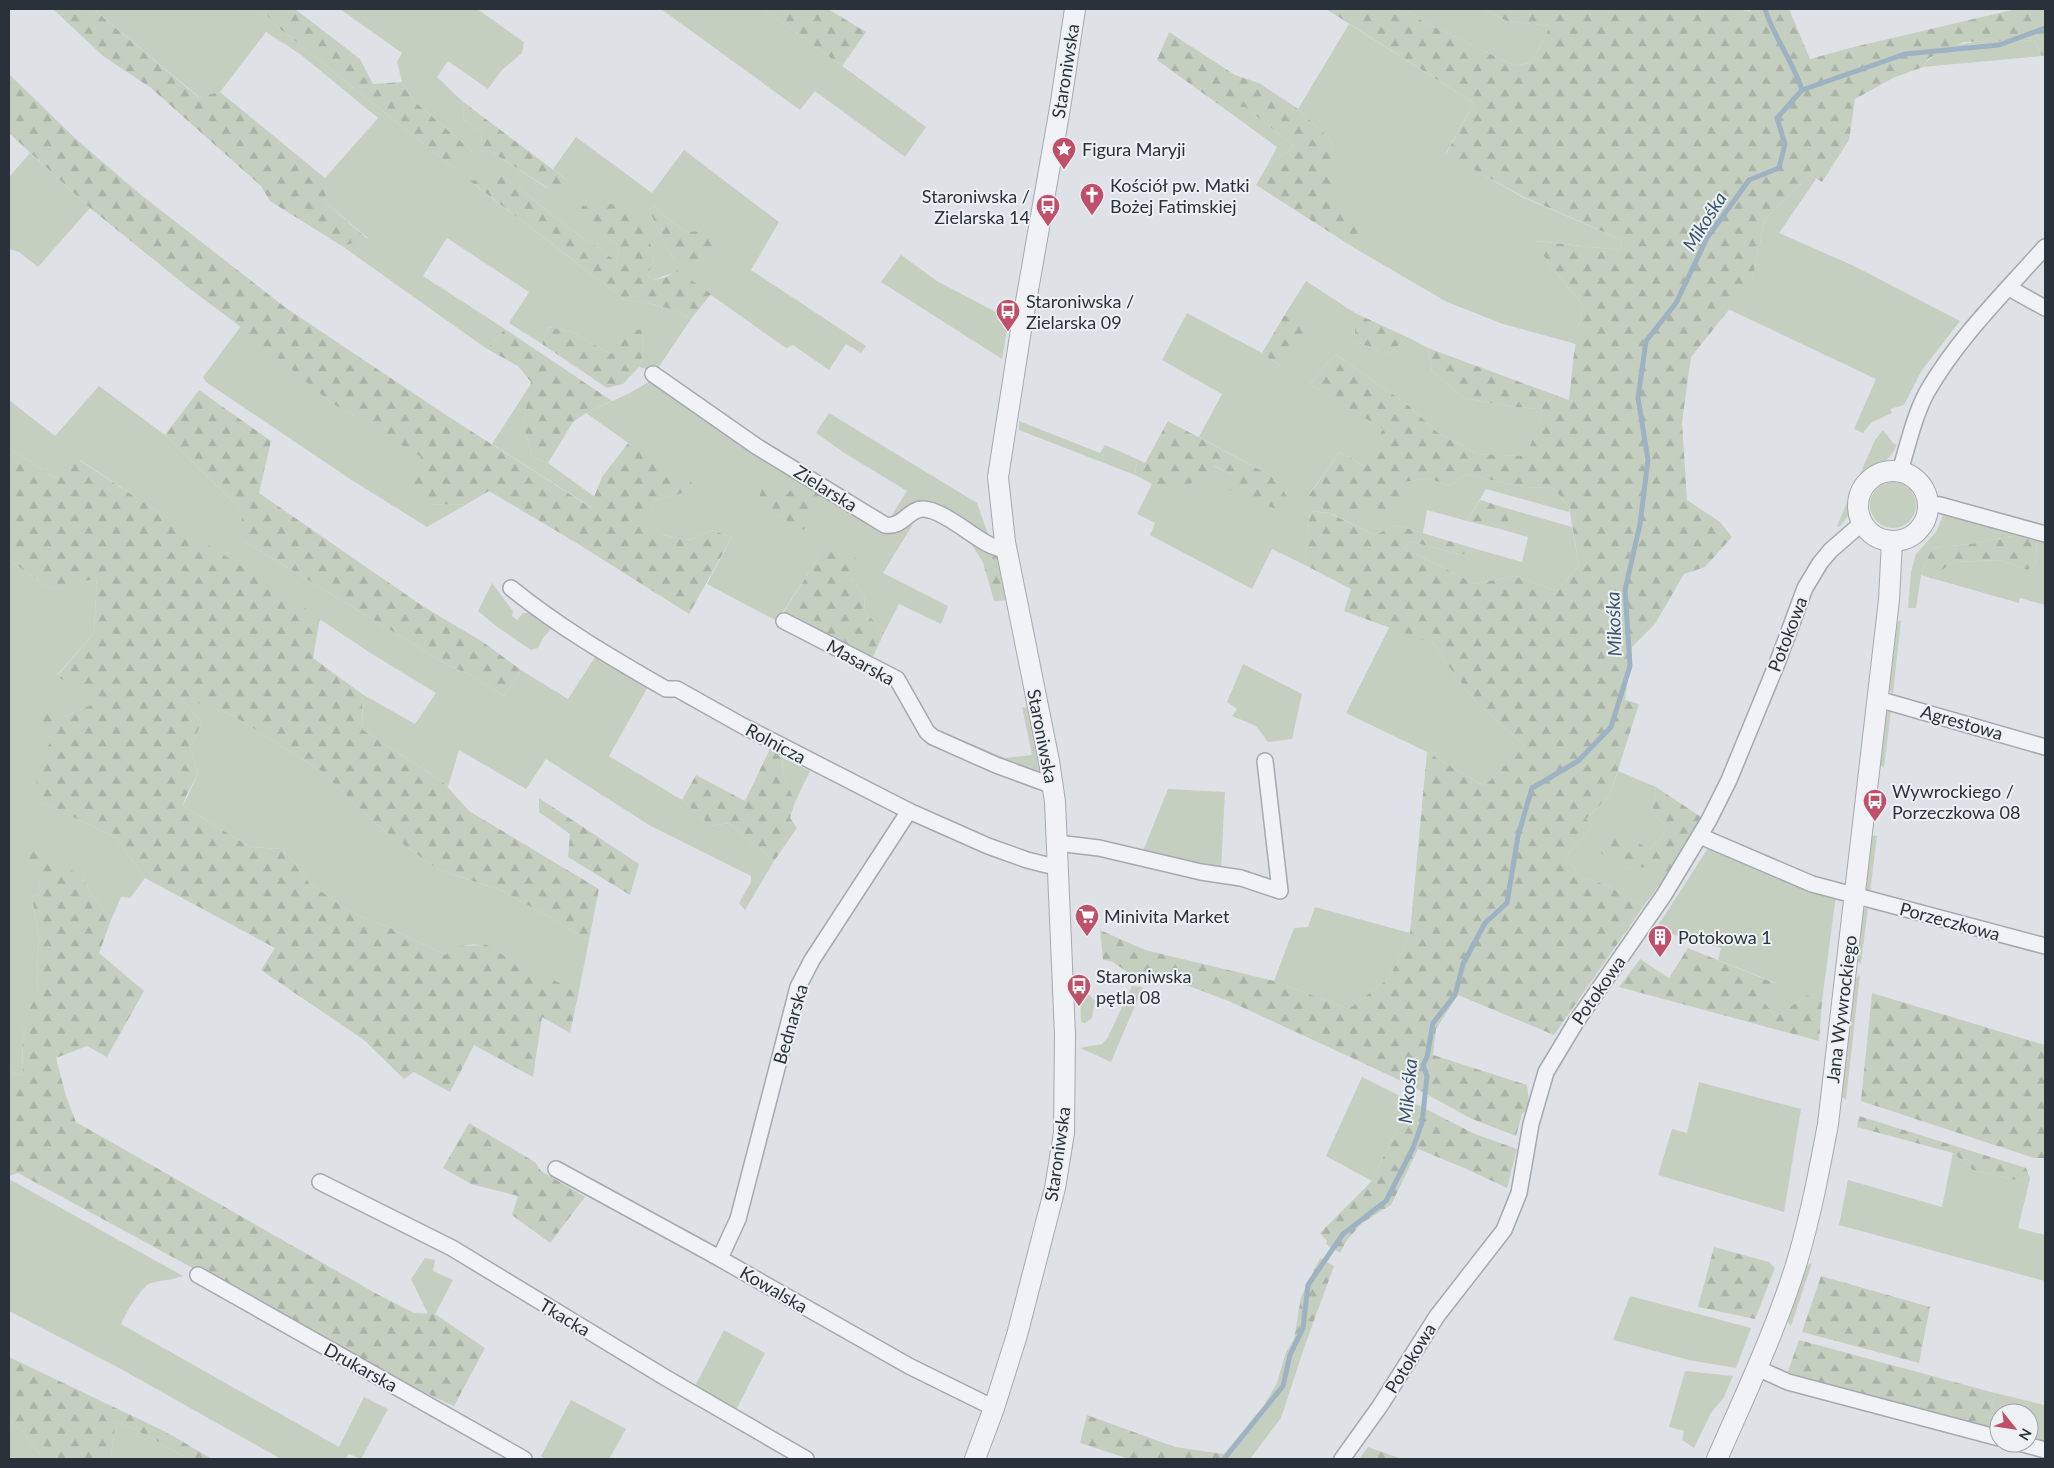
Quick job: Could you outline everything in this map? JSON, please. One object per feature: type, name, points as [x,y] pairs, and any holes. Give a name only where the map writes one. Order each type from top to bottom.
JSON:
[{"type":"street","name":"Staroniwska","points":[[975,1459],[994,1408],[1017,1335],[1049,1213],[1064,1133],[1065,1035],[1053,786],[1007,551],[998,478],[1001,447],[1075,9]]},
{"type":"street","points":[[1900,471],[1915,420],[1927,393],[1965,338],[2045,247]]},
{"type":"street","points":[[2009,288],[2045,308]]},
{"type":"street","name":"Zielarska","points":[[653,374],[756,446],[885,525],[892,526],[900,523],[918,509],[925,509],[954,522],[988,544],[1007,551]]},
{"type":"street","points":[[1900,471],[1911,475],[1920,483],[1928,504],[1922,526],[1913,534],[1903,539],[1892,541],[1875,536],[1862,523],[1858,506],[1859,497],[1867,482],[1882,472],[1900,471]]},
{"type":"street","points":[[1928,504],[1940,505],[2045,534]]},
{"type":"street","name":"Potokowa","points":[[1342,1459],[1380,1406],[1429,1327],[1504,1230],[1519,1193],[1531,1124],[1546,1072],[1576,1022],[1664,895],[1700,836],[1729,780],[1805,588],[1830,550],[1862,523]]},
{"type":"street","name":"Jana Wywrockiego","points":[[1717,1459],[1782,1307],[1796,1264],[1818,1180],[1828,1124],[1878,699],[1889,600],[1892,541]]},
{"type":"street","name":"Rolnicza","points":[[511,588],[539,611],[598,650],[666,689],[677,689],[759,734],[909,811],[988,846],[1027,860],[1058,868]]},
{"type":"street","name":"Masarska","points":[[784,621],[897,679],[926,732],[932,737],[996,765],[1053,786]]},
{"type":"street","name":"Agrestowa","points":[[1878,699],[2045,747]]},
{"type":"street","points":[[1057,843],[1100,848],[1201,872],[1241,878],[1280,891],[1265,761]]},
{"type":"street","name":"Bednarska","points":[[720,1258],[738,1219],[798,987],[812,960],[909,811]]},
{"type":"street","name":"Porzeczkowa","points":[[1700,836],[1812,884],[2045,946]]},
{"type":"street","name":"Kowalska","points":[[556,1169],[720,1258],[910,1366],[994,1408]]},
{"type":"street","name":"Tkacka","points":[[320,1182],[452,1248],[666,1378],[806,1459]]},
{"type":"street","name":"Drukarska","points":[[198,1275],[524,1459]]},
{"type":"street","points":[[1757,1368],[1788,1382],[1989,1435]]},
{"type":"green space","points":[[53,9],[93,9],[198,97],[220,92],[325,178],[326,203],[368,239],[342,246],[270,201],[261,186],[151,88],[103,56]]},
{"type":"green space","points":[[93,9],[262,9],[275,25],[454,168],[472,151],[415,102],[402,82],[397,62],[402,53],[340,9],[477,9],[524,42],[522,53],[502,70],[488,89],[448,61],[437,77],[462,101],[464,120],[481,131],[482,146],[547,188],[568,181],[553,169],[576,137],[652,193],[684,150],[779,222],[751,270],[866,346],[861,353],[846,344],[829,370],[793,345],[786,348],[677,271],[654,280],[648,275],[655,255],[580,220],[619,246],[616,261],[572,230],[503,176],[471,182],[625,300],[660,306],[676,311],[691,319],[656,371],[639,367],[644,352],[642,329],[622,340],[611,354],[572,332],[549,327],[542,344],[509,323],[529,292],[447,238],[423,276],[505,329],[487,349],[342,246],[368,238],[326,203],[325,178],[378,118],[300,54],[266,32],[220,92],[199,97]],"holes":[[[655,206],[669,220],[686,232],[700,231],[675,260],[667,249],[649,210]]]},
{"type":"green space","points":[[262,9],[295,9],[360,59],[373,84],[402,82],[415,102],[472,151],[466,159],[454,168],[275,25]]},
{"type":"green space","points":[[661,9],[764,9],[926,127],[905,157],[815,91],[800,110]]},
{"type":"green space","points":[[764,9],[828,9],[866,32],[842,66]]},
{"type":"green space","points":[[1326,9],[1404,9],[1422,21],[1515,66],[1532,62],[1550,26],[1507,21],[1483,9],[1733,9],[1750,11],[1751,9],[1789,9],[1810,59],[2016,9],[2045,9],[2045,55],[2042,56],[2034,40],[1964,42],[1929,58],[1923,67],[1893,78],[1855,99],[1849,140],[1822,182],[1810,175],[1765,219],[1752,281],[1691,357],[1682,422],[1687,500],[1720,522],[1732,537],[1705,567],[1684,574],[1655,624],[1632,647],[1625,700],[1639,704],[1610,795],[1586,819],[1592,826],[1565,858],[1582,877],[1608,886],[1643,907],[1554,1035],[1458,995],[1436,1029],[1433,1055],[1527,1085],[1530,1108],[1522,1114],[1516,1136],[1472,1119],[1408,1084],[1231,1002],[1189,986],[1142,978],[1127,972],[1113,962],[1103,960],[1100,930],[1145,950],[1274,981],[1349,1009],[1390,977],[1410,933],[1427,752],[1484,786],[1525,746],[1479,705],[1454,674],[1434,644],[1344,611],[1351,589],[1305,565],[1310,511],[1329,513],[1309,495],[1340,452],[1364,466],[1383,429],[1310,384],[1335,354],[1409,406],[1437,432],[1477,454],[1527,456],[1543,409],[1513,407],[1464,398],[1432,371],[1428,348],[1569,400],[1574,353],[1583,305],[1548,263],[1536,241],[1619,250],[1622,240],[1522,196],[1446,154],[1474,103]],"holes":[[[1465,474],[1522,487],[1553,488],[1569,507],[1579,565],[1558,591],[1515,576],[1475,584],[1404,548],[1410,541],[1461,555],[1476,549],[1396,525],[1375,535],[1331,514],[1401,512],[1405,482],[1428,478],[1449,486]]]},
{"type":"green space","points":[[1404,9],[1483,9],[1507,21],[1550,26],[1532,62],[1515,66],[1422,21]]},
{"type":"green space","points":[[1349,24],[1474,103],[1446,153],[1522,197],[1622,240],[1619,250],[1537,241],[1548,263],[1583,305],[1576,344],[1503,324],[1447,302],[1356,249],[1368,226],[1336,206],[1331,140],[1298,109]]},
{"type":"green space","points":[[1169,32],[1235,75],[1259,83],[1298,109],[1331,140],[1337,206],[1369,226],[1356,249],[1256,185],[1267,166],[1294,146],[1245,107],[1222,107],[1157,60]]},
{"type":"green space","points":[[2034,40],[2042,56],[1923,67],[1932,57],[1958,45],[1974,42]]},
{"type":"green space","points":[[9,74],[77,140],[140,194],[286,308],[446,415],[590,507],[602,477],[628,443],[689,479],[696,490],[654,500],[648,522],[663,535],[690,540],[711,530],[732,537],[689,614],[575,542],[489,491],[467,504],[428,505],[408,485],[421,457],[330,402],[241,327],[190,289],[90,208],[9,133]]},
{"type":"green space","points":[[462,101],[568,181],[562,197],[482,146],[481,131],[464,120]]},
{"type":"green space","points":[[1222,107],[1245,107],[1294,146],[1267,166],[1277,147]]},
{"type":"green space","points":[[30,153],[90,208],[38,267],[19,252],[9,249],[9,177]]},
{"type":"green space","points":[[1810,175],[1816,179],[1779,233],[1854,266],[1960,321],[1922,370],[1904,405],[1890,409],[1892,413],[1872,422],[1863,433],[1854,429],[1876,379],[1728,309],[1752,281],[1765,219]]},
{"type":"green space","points":[[503,176],[572,230],[616,261],[619,246],[579,220],[582,206],[613,204],[636,212],[655,255],[648,275],[654,280],[666,277],[677,270],[711,294],[691,319],[676,311],[660,306],[625,300],[470,181]]},
{"type":"green space","points":[[655,206],[669,220],[686,232],[700,231],[717,248],[709,261],[689,268],[675,260],[667,249],[649,210]]},
{"type":"green space","points":[[901,255],[937,281],[1009,319],[1002,359],[881,282]]},
{"type":"green space","points":[[1306,281],[1355,313],[1355,341],[1388,355],[1407,337],[1428,348],[1432,371],[1464,398],[1513,407],[1543,409],[1528,456],[1477,454],[1437,432],[1409,406],[1335,354],[1310,384],[1384,429],[1364,466],[1340,452],[1309,494],[1329,513],[1310,511],[1305,565],[1272,549],[1252,589],[1150,535],[1155,523],[1137,514],[1152,484],[1190,484],[1214,466],[1234,475],[1277,479],[1199,437],[1222,394],[1162,360],[1187,313],[1262,353],[1280,366],[1292,316],[1284,316]]},
{"type":"green space","points":[[1355,313],[1407,337],[1388,355],[1355,341]]},
{"type":"green space","points":[[1284,316],[1292,316],[1306,328],[1280,366],[1262,353]]},
{"type":"green space","points":[[241,326],[330,402],[422,457],[428,505],[467,504],[427,527],[350,479],[206,382],[203,377]]},
{"type":"green space","points":[[549,327],[572,332],[611,354],[628,335],[642,329],[644,352],[639,367],[623,384],[607,388],[542,344]]},
{"type":"green space","points":[[505,329],[612,401],[586,413],[573,422],[548,463],[533,458],[523,424],[531,382],[518,366],[487,349]]},
{"type":"green space","points":[[650,381],[800,480],[787,494],[777,515],[803,529],[823,495],[894,531],[915,521],[883,573],[948,606],[941,624],[899,604],[884,633],[865,611],[864,595],[850,577],[820,555],[777,621],[707,584],[732,537],[711,530],[690,540],[663,535],[647,522],[654,500],[695,490],[586,413],[630,393]]},
{"type":"green space","points":[[532,382],[523,424],[533,458],[548,463],[595,497],[591,507],[492,444]]},
{"type":"green space","points":[[99,386],[165,435],[242,510],[242,540],[448,665],[471,675],[504,696],[521,670],[568,699],[597,654],[649,685],[609,756],[682,800],[711,826],[729,823],[774,861],[745,910],[739,903],[751,882],[751,876],[649,825],[546,759],[526,789],[459,750],[448,787],[363,730],[362,694],[415,724],[436,693],[372,654],[80,460],[55,478],[9,448],[9,400],[55,436]]},
{"type":"green space","points":[[199,390],[271,441],[259,493],[424,607],[483,642],[521,670],[504,696],[471,675],[448,665],[242,540],[242,510],[165,435]]},
{"type":"green space","points":[[829,413],[977,503],[989,537],[952,515],[918,501],[887,523],[907,491],[846,454],[816,433]]},
{"type":"green space","points":[[1019,421],[1100,453],[1105,445],[1137,459],[1135,475],[1019,430]]},
{"type":"green space","points":[[1168,421],[1277,479],[1288,499],[1277,509],[1254,502],[1228,489],[1234,475],[1215,466],[1190,484],[1152,484],[1135,475],[1137,459],[1145,463]]},
{"type":"green space","points":[[1883,430],[1893,443],[1897,445],[1889,458],[1870,471],[1861,481],[1857,487],[1851,509],[1845,521],[1839,527],[1837,526],[1850,495],[1852,496],[1875,440]]},
{"type":"green space","points":[[9,448],[55,478],[79,460],[320,618],[313,658],[362,694],[363,730],[443,782],[469,811],[599,889],[589,940],[503,891],[437,869],[377,825],[320,770],[230,714],[180,697],[202,722],[190,748],[198,773],[183,806],[250,847],[283,849],[310,884],[354,914],[384,925],[445,955],[458,946],[487,945],[526,969],[579,991],[570,1033],[542,1017],[533,1077],[474,1045],[450,1092],[414,1072],[404,1079],[364,1040],[261,970],[275,948],[145,878],[115,837],[43,803],[32,768],[53,739],[26,721],[32,709],[60,718],[96,703],[57,676],[94,633],[97,578],[52,590],[9,560]]},
{"type":"green space","points":[[1465,474],[1522,487],[1553,488],[1569,507],[1569,512],[1486,489],[1467,521],[1427,510],[1423,533],[1396,525],[1375,535],[1329,513],[1405,482],[1428,478],[1449,486]]},
{"type":"green space","points":[[800,480],[823,495],[804,530],[777,515],[759,498],[763,485],[787,494]]},
{"type":"green space","points":[[1888,482],[1898,482],[1912,492],[1916,505],[1912,518],[1906,524],[1898,528],[1888,528],[1874,518],[1870,510],[1870,500],[1880,486]]},
{"type":"green space","points":[[1480,500],[1509,509],[1508,522],[1500,529],[1467,521]]},
{"type":"green space","points":[[1509,509],[1572,527],[1579,565],[1558,591],[1515,576],[1475,584],[1404,548],[1410,541],[1461,555],[1476,549],[1522,562],[1528,537],[1500,529],[1508,522]]},
{"type":"green space","points":[[1944,513],[2018,535],[1971,544],[1931,548],[1921,575],[1916,608],[1908,608],[1911,572],[1916,554],[1936,532]]},
{"type":"green space","points":[[2018,535],[2037,541],[2035,565],[2027,570],[2000,560],[1953,562],[1931,578],[1921,575],[1931,548],[1971,544]]},
{"type":"green space","points":[[2037,541],[2045,543],[2045,605],[2020,598],[2019,603],[1931,578],[1953,562],[2000,560],[2027,570],[2035,565]]},
{"type":"green space","points":[[971,544],[983,546],[1000,557],[1009,600],[994,601],[983,562]]},
{"type":"green space","points":[[842,550],[860,561],[850,577],[864,595],[865,611],[884,633],[871,661],[783,613],[820,555]]},
{"type":"green space","points":[[9,560],[52,590],[97,577],[94,633],[57,675],[97,703],[60,718],[27,721],[53,739],[43,803],[115,837],[145,878],[130,898],[121,897],[111,920],[91,894],[82,876],[38,880],[41,894],[32,897],[39,937],[38,992],[22,1026],[23,1076],[9,1071]]},
{"type":"green space","points":[[492,583],[513,611],[512,616],[517,620],[523,613],[530,613],[553,627],[543,638],[538,648],[531,650],[478,611]]},
{"type":"green space","points":[[1901,620],[1893,694],[1886,687],[1894,624]]},
{"type":"green space","points":[[1390,626],[1434,644],[1454,674],[1479,705],[1525,746],[1484,786],[1427,752],[1346,713]]},
{"type":"green space","points":[[1243,664],[1302,694],[1292,739],[1268,742],[1256,726],[1232,716],[1237,709],[1227,702]]},
{"type":"green space","points":[[179,696],[230,714],[320,770],[377,825],[437,869],[503,891],[589,940],[579,991],[531,972],[487,947],[468,945],[457,948],[445,955],[384,925],[354,914],[310,884],[283,849],[250,847],[183,806],[198,773],[190,748],[202,722]]},
{"type":"green space","points":[[1022,707],[1030,708],[1042,775],[939,737],[934,728],[1005,758],[1032,755]]},
{"type":"green space","points":[[1891,710],[1884,768],[1878,763],[1884,714]]},
{"type":"green space","points":[[770,749],[783,758],[782,773],[795,802],[790,818],[797,828],[774,861],[729,823],[711,826],[682,800],[696,775],[745,801]]},
{"type":"green space","points":[[783,758],[810,771],[795,802],[782,773]]},
{"type":"green space","points":[[1618,771],[1656,787],[1652,812],[1667,826],[1662,837],[1650,849],[1629,838],[1622,868],[1648,866],[1662,881],[1643,907],[1608,886],[1582,877],[1565,858],[1592,826],[1585,820],[1610,795]]},
{"type":"green space","points":[[1656,787],[1701,817],[1662,881],[1648,867],[1621,868],[1601,853],[1602,836],[1629,838],[1650,849],[1662,837],[1667,826],[1652,812]]},
{"type":"green space","points":[[1168,789],[1225,792],[1221,869],[1143,851]]},
{"type":"green space","points":[[539,798],[639,864],[630,895],[568,857],[570,834],[539,812]]},
{"type":"green space","points":[[1870,835],[1877,836],[1870,893],[1864,887]]},
{"type":"green space","points":[[1710,845],[1836,895],[1822,1001],[1807,995],[1776,1017],[1763,1001],[1776,983],[1718,960],[1721,948],[1661,931],[1657,927]]},
{"type":"green space","points":[[28,847],[82,876],[91,894],[111,920],[99,953],[144,991],[107,1057],[87,1046],[56,1058],[66,1096],[76,1122],[377,1294],[414,1313],[435,1314],[485,1348],[454,1406],[406,1384],[18,1173],[9,1176],[9,1071],[23,1076],[22,1026],[38,991],[39,937],[32,897],[41,894],[38,880],[26,871]]},
{"type":"green space","points":[[1315,907],[1410,933],[1390,977],[1349,1009],[1274,981],[1294,928],[1308,927]]},
{"type":"green space","points":[[1868,907],[1861,964],[1855,959],[1861,911]]},
{"type":"green space","points":[[1688,948],[1777,984],[1763,1001],[1776,1017],[1807,995],[1822,1001],[1819,1041],[1619,987],[1640,959],[1669,978]]},
{"type":"green space","points":[[1860,975],[1846,1100],[1840,1095],[1853,980]]},
{"type":"green space","points":[[1132,986],[1143,987],[1111,1062],[1080,1048],[1102,1044],[1108,1037]]},
{"type":"green space","points":[[1080,991],[1085,991],[1095,1001],[1092,1018],[1085,1023],[1081,1022]]},
{"type":"green space","points":[[1872,993],[2045,1045],[2045,1158],[2034,1158],[1861,1101]]},
{"type":"green space","points":[[1362,1077],[1410,1101],[1372,1181],[1326,1156]]},
{"type":"green space","points":[[1699,1082],[1801,1109],[1784,1212],[1658,1175],[1672,1129],[1687,1133]]},
{"type":"green space","points":[[1410,1101],[1475,1134],[1517,1149],[1507,1188],[1418,1149],[1391,1205],[1362,1223],[1347,1240],[1340,1253],[1326,1244],[1327,1241],[1320,1233],[1372,1181]]},
{"type":"green space","points":[[1859,1116],[2026,1168],[2030,1178],[2029,1183],[1973,1170],[1953,1153],[1857,1127]]},
{"type":"green space","points":[[469,1123],[535,1162],[541,1171],[585,1197],[550,1243],[512,1215],[518,1196],[471,1184],[443,1168]]},
{"type":"green space","points":[[1953,1153],[1973,1170],[2029,1183],[2018,1228],[2045,1235],[2045,1281],[1839,1225],[1848,1180],[1942,1207]]},
{"type":"green space","points":[[9,1179],[183,1276],[147,1285],[134,1301],[121,1324],[339,1447],[364,1397],[388,1409],[361,1459],[349,1454],[345,1459],[281,1459],[121,1369],[9,1311]]},
{"type":"green space","points":[[1714,1247],[1769,1262],[1775,1268],[1755,1319],[1698,1307]]},
{"type":"green space","points":[[425,1258],[435,1260],[433,1271],[453,1280],[435,1314],[428,1314],[411,1279]]},
{"type":"green space","points":[[1320,1258],[1334,1266],[1304,1348],[1294,1339],[1301,1297]]},
{"type":"green space","points":[[1812,1263],[1791,1326],[1786,1319],[1803,1267]]},
{"type":"green space","points":[[1821,1276],[1930,1307],[1919,1363],[1802,1332]]},
{"type":"green space","points":[[1630,1296],[1751,1328],[1736,1368],[1689,1360],[1613,1340]]},
{"type":"green space","points":[[724,1330],[765,1353],[735,1412],[694,1388]]},
{"type":"green space","points":[[1294,1339],[1304,1348],[1281,1418],[1250,1459],[1228,1459],[1224,1454],[1264,1405],[1277,1383],[1286,1352]]},
{"type":"green space","points":[[1799,1340],[1995,1393],[1993,1403],[1989,1403],[1988,1430],[1787,1374]]},
{"type":"green space","points":[[9,1357],[166,1432],[212,1459],[188,1459],[148,1436],[116,1421],[111,1456],[108,1459],[44,1459],[21,1430],[9,1420]]},
{"type":"green space","points":[[1685,1371],[1733,1376],[1724,1397],[1711,1413],[1694,1448],[1682,1440],[1684,1431],[1669,1427]]},
{"type":"green space","points":[[1995,1393],[2037,1403],[1993,1403]]},
{"type":"green space","points":[[571,1400],[626,1429],[609,1459],[545,1459],[541,1456]]},
{"type":"green space","points":[[2039,1404],[2045,1405],[2045,1445],[2039,1443]]},
{"type":"green space","points":[[1087,1415],[1175,1447],[1224,1454],[1228,1459],[1130,1459],[1123,1457],[1080,1443]]},
{"type":"green space","points":[[9,1420],[21,1430],[44,1459],[9,1459]]},
{"type":"green space","points":[[116,1421],[148,1436],[188,1459],[108,1459],[111,1456]]},
{"type":"green space","points":[[1368,1447],[1402,1459],[1359,1459]]},
{"type":"waterway","points":[[1765,9],[1802,90]]},
{"type":"waterway","name":"Mikośka","points":[[1224,1459],[1283,1386],[1290,1355],[1303,1328],[1308,1285],[1343,1234],[1386,1201],[1413,1148],[1422,1123],[1427,1076],[1423,1065],[1427,1057],[1433,1023],[1455,995],[1463,964],[1485,923],[1507,903],[1518,836],[1532,788],[1578,761],[1611,727],[1630,666],[1625,590],[1640,524],[1648,460],[1638,398],[1646,341],[1676,303],[1707,238],[1749,180],[1779,168],[1785,144],[1777,118],[1802,90],[1905,54],[1999,45],[2045,28]]},
{"type":"place","name":"Figura Maryji","points":[[1064,170]]},
{"type":"place","name":"Kościół pw. Matki Bożej Fatimskiej","points":[[1092,216]]},
{"type":"place","name":"Staroniwska / Zielarska 14","points":[[1048,227]]},
{"type":"place","name":"Staroniwska / Zielarska 09","points":[[1008,332]]},
{"type":"place","name":"Wywrockiego / Porzeczkowa 08","points":[[1875,822]]},
{"type":"place","name":"Minivita Market","points":[[1087,937]]},
{"type":"place","name":"Potokowa 1","points":[[1660,958]]},
{"type":"place","name":"Staroniwska pętla 08","points":[[1079,1007]]}]
